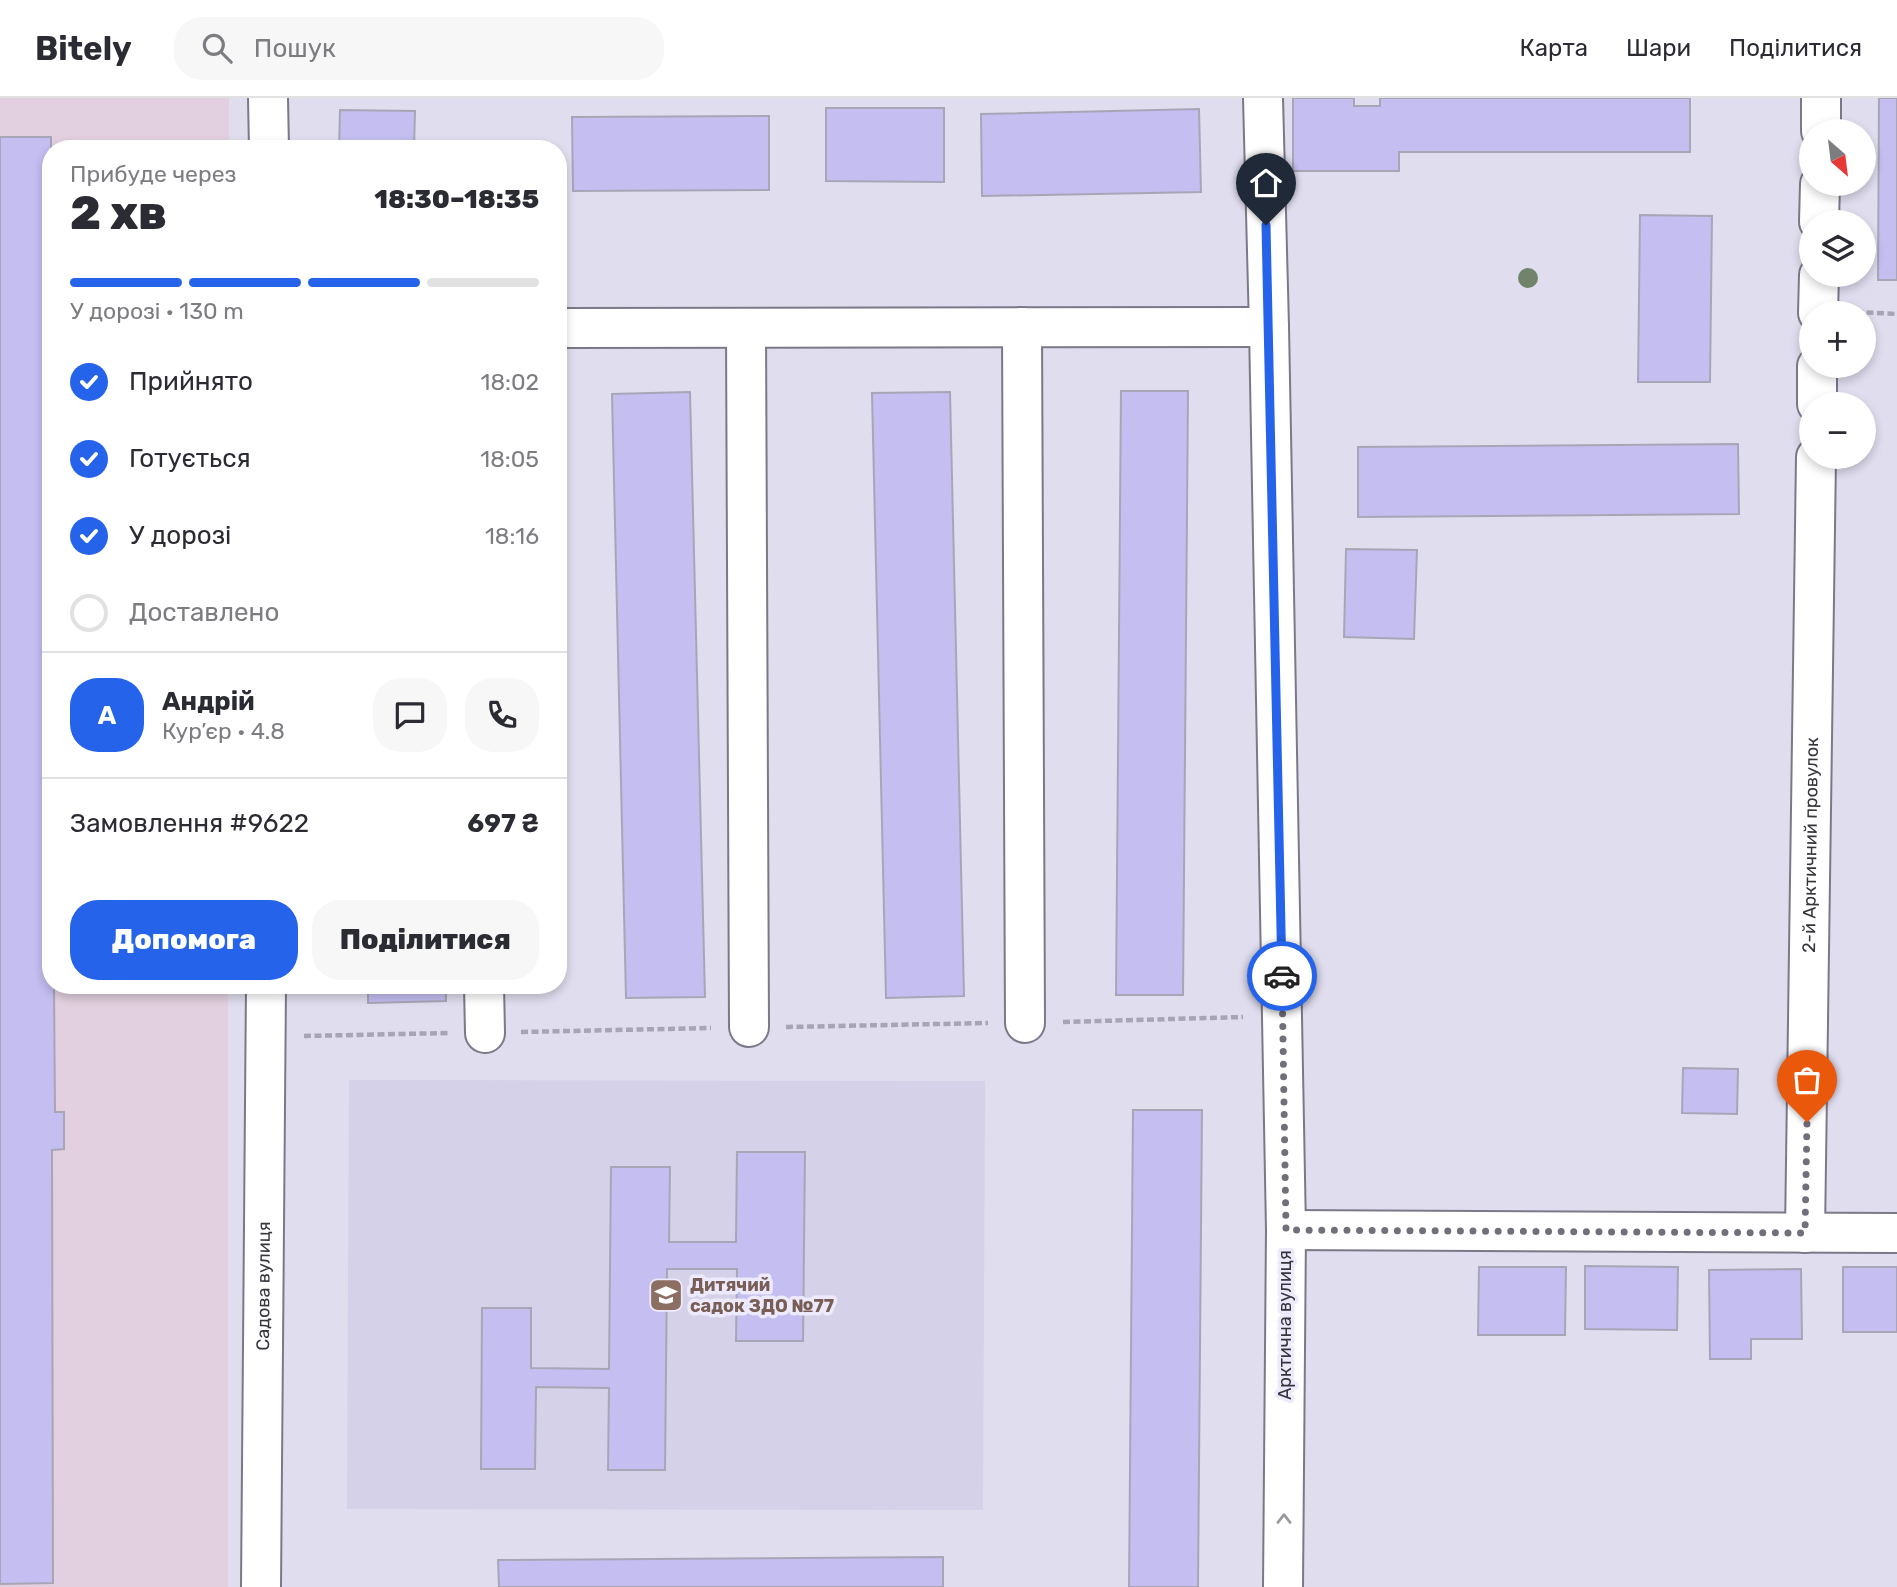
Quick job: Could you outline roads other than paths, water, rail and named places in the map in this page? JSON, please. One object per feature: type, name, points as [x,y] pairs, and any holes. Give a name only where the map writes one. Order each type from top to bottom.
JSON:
[{"type":"street","points":[[268,98],[269,140]]},
{"type":"street","name":"Арктична вулиця","points":[[1263,98],[1286,1230],[1283,1587]]},
{"type":"street","points":[[1821,98],[1821,119]]},
{"type":"street","points":[[1022,327],[1025,1023]]},
{"type":"street","points":[[567,328],[1269,327]]},
{"type":"street","points":[[746,328],[749,1027]]},
{"type":"street","name":"2-й Арктичний провулок","points":[[1805,1233],[1816,469]]},
{"type":"street","name":"Садова вулиця","points":[[261,1587],[266,994]]},
{"type":"street","points":[[484,994],[485,1032]]},
{"type":"street","points":[[1286,1230],[1897,1233]]},
{"type":"place","name":"Дитячий садок ЗДО №77","points":[[666,1295]]}]
